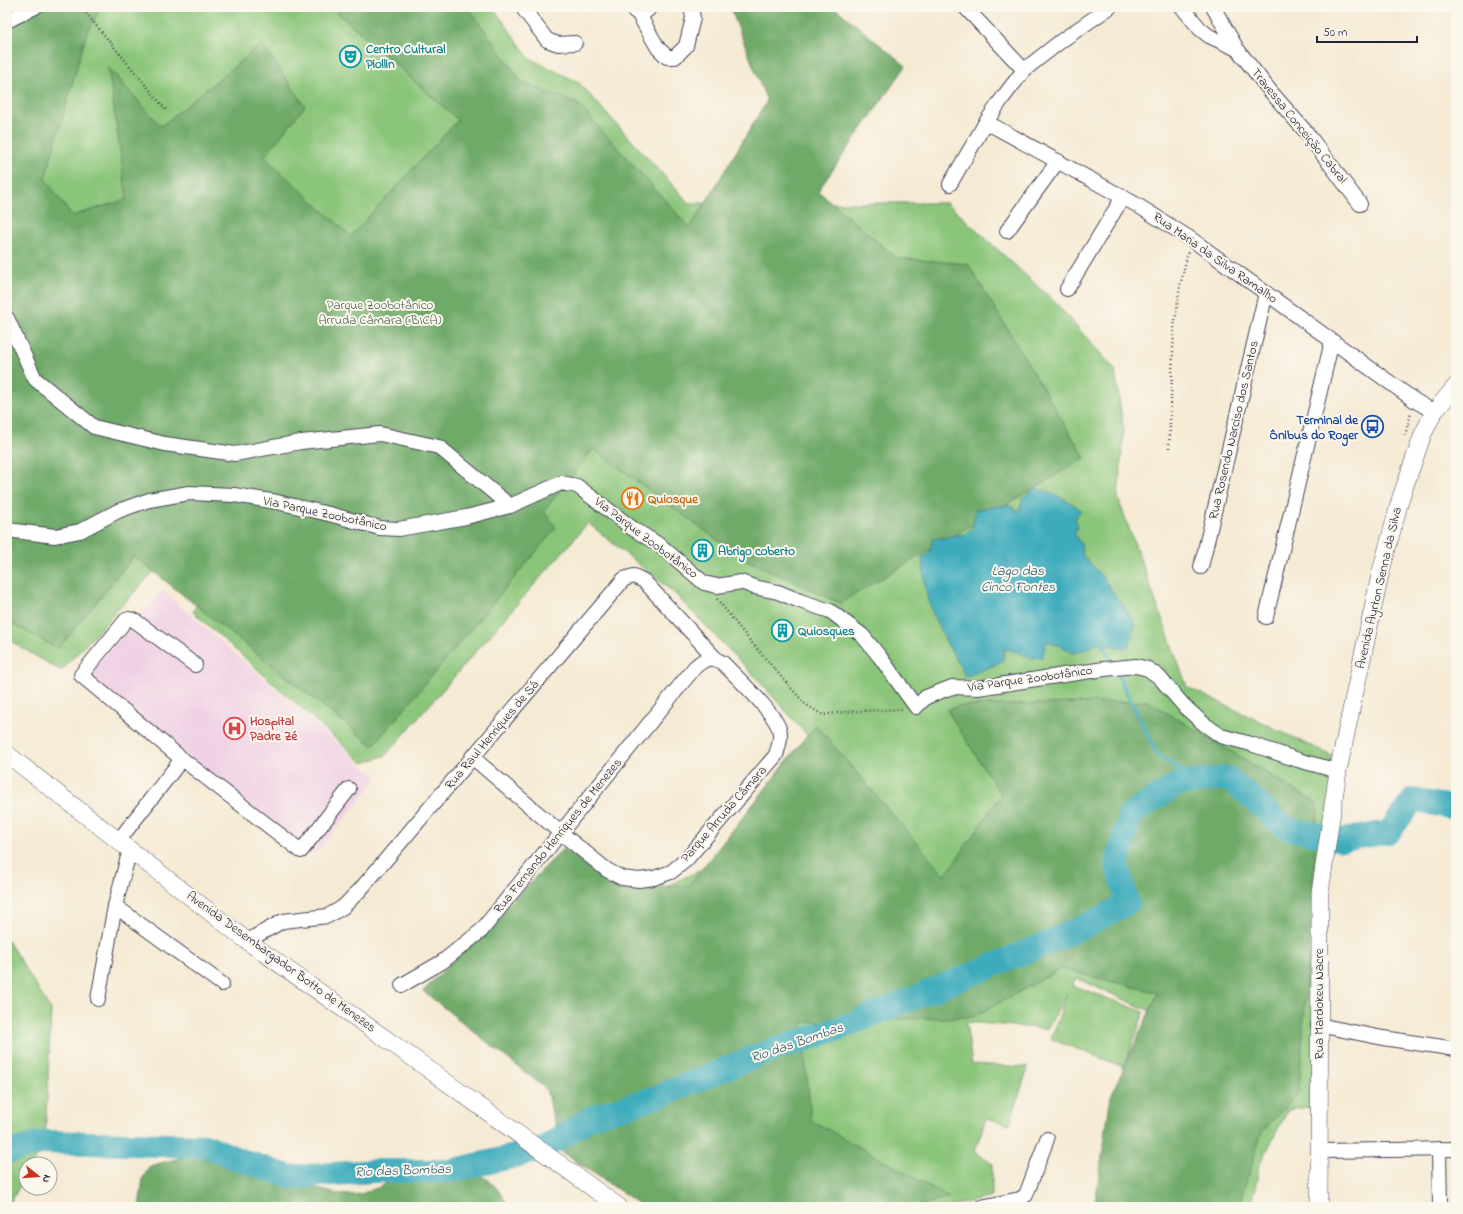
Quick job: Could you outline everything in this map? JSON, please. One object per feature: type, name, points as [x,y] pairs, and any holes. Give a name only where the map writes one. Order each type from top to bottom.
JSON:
[{"type":"main road","name":"Avenida Ayrton Senna da Silva","points":[[1332,801],[1384,560],[1412,464],[1423,434],[1434,412],[1456,386]]},
{"type":"main road","name":"Avenida Desembargador Botto de Menezes","points":[[7,754],[247,941],[619,1207]]},
{"type":"main road","name":"Rua Mardokeu Nacre","points":[[1319,1207],[1320,1151],[1318,1025],[1320,893],[1332,801]]},
{"type":"street","points":[[7,21],[35,7]]},
{"type":"street","points":[[522,7],[547,40],[558,44],[576,43]]},
{"type":"street","points":[[639,9],[658,48],[667,57],[675,57],[686,46],[693,18],[691,7]]},
{"type":"street","points":[[965,7],[1024,70]]},
{"type":"street","points":[[950,184],[986,122],[1024,70],[1061,40],[1110,7]]},
{"type":"street","name":"Travessa Conceição Cabral","points":[[1182,7],[1200,29],[1209,36],[1237,49]]},
{"type":"street","name":"Travessa Conceição Cabral","points":[[1213,7],[1237,49],[1271,92],[1306,132],[1360,204]]},
{"type":"street","name":"Rua Maria da Silva Ramalho","points":[[986,122],[1123,197],[1191,239],[1414,400],[1434,412]]},
{"type":"street","points":[[1007,231],[1058,161]]},
{"type":"street","points":[[1067,289],[1123,197]]},
{"type":"street","name":"Rua Rosendo Narciso dos Santos","points":[[1201,567],[1266,293]]},
{"type":"street","points":[[7,318],[35,379],[94,427],[165,444],[235,454],[301,442],[380,434],[439,447],[510,506]]},
{"type":"street","points":[[1266,617],[1332,341]]},
{"type":"street","name":"Via Parque Zoobotânico","points":[[7,530],[55,536],[80,531],[118,511],[149,500],[189,493],[234,495],[277,502],[380,528],[399,529],[466,517],[510,506],[561,483],[577,486],[632,528],[661,546],[704,582],[717,586],[741,582],[754,587],[778,592],[830,611],[862,635],[880,657],[916,707],[926,697],[952,686],[978,688],[1123,666],[1136,666],[1148,669],[1159,677],[1185,707],[1204,724],[1221,736],[1338,771]]},
{"type":"street","name":"Rua Raul Henriques de Sá","points":[[247,941],[283,921],[328,916],[343,907],[360,890],[624,579],[634,576],[644,581],[716,659]]},
{"type":"street","points":[[195,665],[134,620],[129,619],[126,620],[81,675],[182,759],[301,851],[349,789]]},
{"type":"street","name":"Rua Fernando Henriques de Menezes","points":[[402,985],[442,962],[481,930],[695,667],[701,661],[708,658],[716,659]]},
{"type":"street","name":"Parque Arruda Câmara","points":[[472,757],[607,870],[622,878],[640,880],[654,878],[672,872],[686,860],[776,754],[780,742],[781,734],[779,727],[772,716],[723,663],[716,659]]},
{"type":"street","points":[[98,999],[115,906],[124,844],[182,759]]},
{"type":"street","points":[[115,906],[222,984]]},
{"type":"street","points":[[1318,1025],[1383,1038],[1456,1049]]},
{"type":"street","points":[[981,1207],[1020,1199],[1026,1195],[1047,1139]]},
{"type":"street","points":[[1439,1149],[1440,1207]]},
{"type":"street","points":[[1320,1151],[1456,1149]]},
{"type":"path","points":[[81,7],[167,111]]},
{"type":"path","points":[[1169,448],[1174,327],[1180,286],[1191,239]]},
{"type":"path","points":[[704,582],[751,642],[805,704],[823,714],[845,711],[876,711],[916,707]]},
{"type":"shaded area","name":"Hospital Padre Zé","points":[[163,591],[377,778],[315,855],[85,678]]},
{"type":"green space","name":"Parque Zoobotânico Arruda Câmara (BICA)","points":[[7,7],[493,7],[529,58],[578,82],[689,203],[947,203],[1055,302],[1115,370],[1124,431],[1118,498],[1187,687],[1345,762],[1318,874],[1315,1106],[1288,1110],[1259,1166],[1252,1207],[1093,1207],[1125,1075],[1150,1011],[1076,978],[1072,985],[1144,1012],[1124,1067],[1051,1039],[1067,994],[1047,1029],[966,1022],[972,1064],[1028,1067],[1010,1124],[986,1118],[975,1151],[992,1164],[992,1197],[947,1207],[690,1207],[565,1093],[432,998],[461,984],[617,890],[665,887],[704,868],[807,735],[760,682],[673,592],[588,523],[386,755],[363,763],[193,612],[214,574],[187,536],[61,671],[7,639]]},
{"type":"green space","name":"Parque Zoobotânico Arruda Câmara (BICA)","points":[[7,7],[101,7],[86,35],[45,179],[72,216],[127,199],[108,67],[161,126],[262,44],[305,106],[264,157],[351,236],[458,120],[338,13],[339,7],[468,7],[522,82],[578,104],[690,228],[767,101],[730,7],[834,7],[906,66],[818,191],[897,258],[968,264],[1085,458],[840,603],[742,558],[593,449],[544,511],[556,528],[373,746],[134,556],[58,649],[7,621]]},
{"type":"green space","points":[[1148,701],[1318,804],[1299,1093],[1262,1132],[1238,1207],[1106,1207],[1096,1196],[1111,1096],[1158,993],[1061,969],[973,1017],[802,1022],[811,1120],[949,1197],[916,1207],[644,1207],[562,1152],[546,1089],[423,991],[563,849],[626,889],[689,885],[816,725],[945,876],[1001,795],[947,710],[958,706]]},
{"type":"green space","points":[[7,939],[51,1010],[45,1142],[37,1156],[18,1156],[18,1189],[8,1207]]},
{"type":"green space","points":[[187,1156],[201,1157],[265,1176],[280,1178],[333,1193],[348,1195],[361,1194],[382,1186],[403,1171],[416,1166],[430,1162],[447,1163],[461,1167],[489,1180],[500,1192],[509,1207],[139,1207],[143,1178],[150,1166]]},
{"type":"water","name":"Lago das Cinco Fontes","points":[[1036,488],[1060,497],[1081,510],[1075,518],[1078,527],[1074,533],[1081,544],[1083,556],[1101,575],[1135,623],[1129,647],[1114,647],[1097,642],[1087,649],[1073,653],[1047,641],[1042,657],[1030,658],[1018,652],[1004,649],[1003,661],[966,677],[945,639],[931,609],[926,589],[922,557],[930,553],[933,539],[963,535],[972,529],[976,509],[1008,505],[1019,511],[1023,498]]},
{"type":"waterway","points":[[1100,639],[1113,665]]},
{"type":"waterway","points":[[1116,671],[1158,756],[1200,781]]},
{"type":"waterway","name":"Rio das Bombas","points":[[7,1152],[45,1142],[208,1146],[235,1158],[291,1177],[375,1171],[450,1171],[541,1150],[592,1117],[657,1097],[761,1054],[843,1027],[1047,943],[1089,924],[1128,903],[1117,865],[1130,815],[1177,784],[1228,778],[1286,828],[1342,840],[1389,832],[1413,800],[1456,808]]},
{"type":"place","name":"Centro Cultural Piollin","points":[[351,56]]},
{"type":"place","name":"Terminal de Ônibus do Roger","points":[[1373,427]]},
{"type":"place","name":"Quiosque","points":[[633,499]]},
{"type":"place","name":"Abrigo coberto","points":[[702,551]]},
{"type":"place","name":"Quiosques","points":[[783,631]]},
{"type":"place","name":"Hospital Padre Zé","points":[[235,728]]}]
